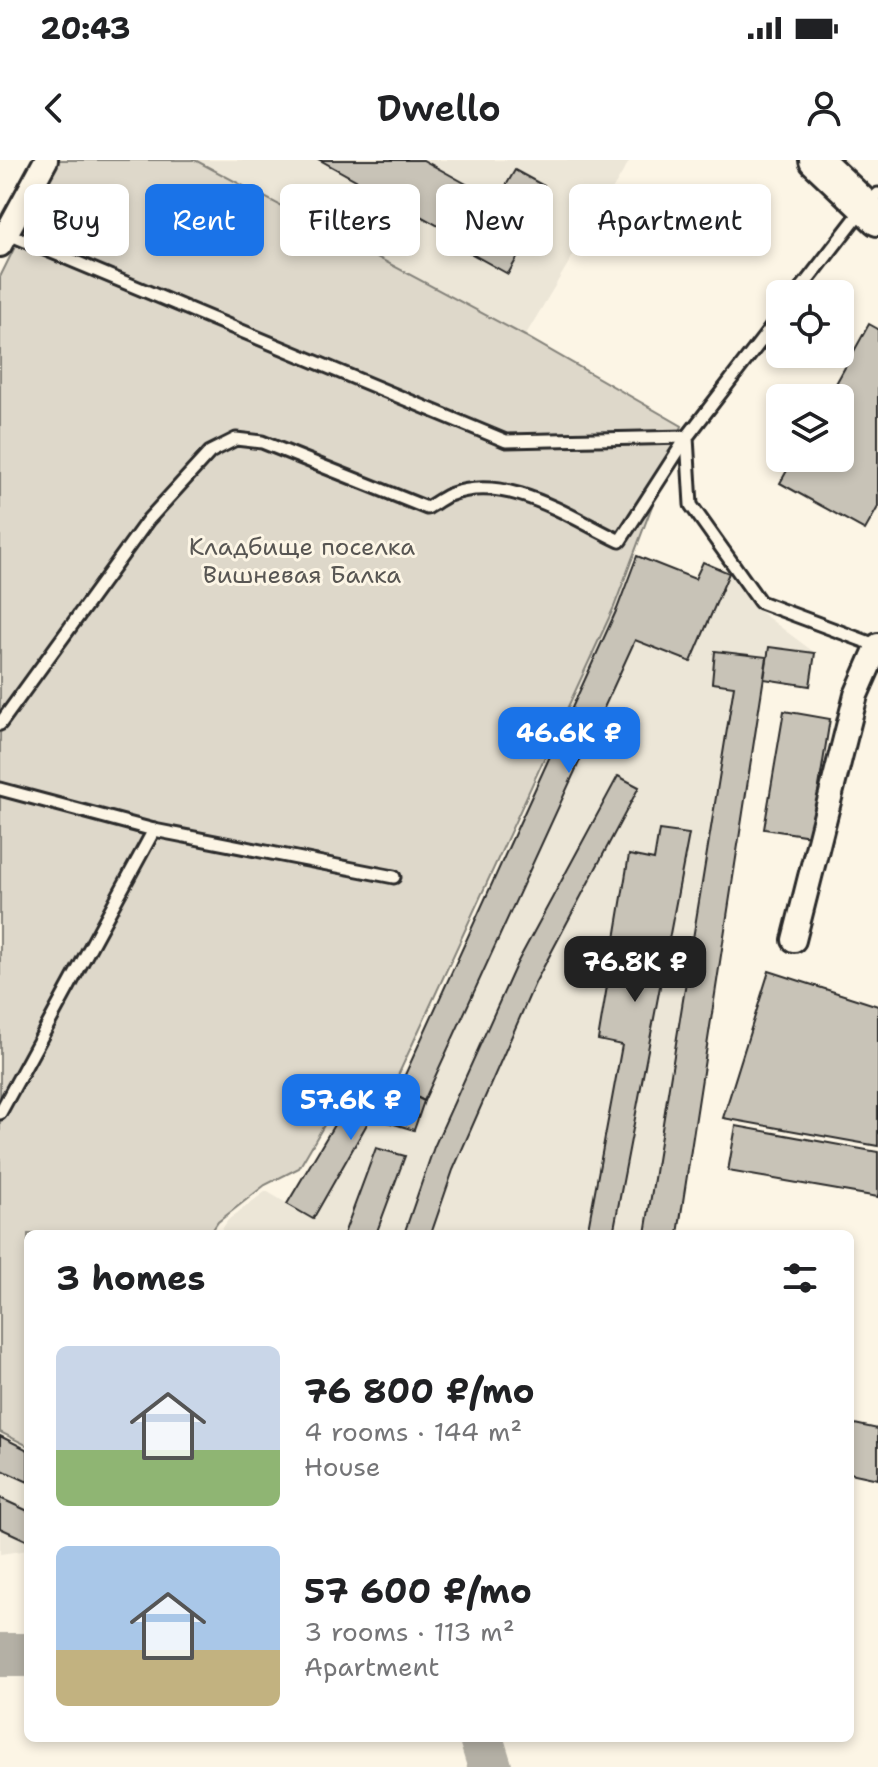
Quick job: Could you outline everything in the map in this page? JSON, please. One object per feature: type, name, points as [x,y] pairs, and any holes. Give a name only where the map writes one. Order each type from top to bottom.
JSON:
[{"type":"street","points":[[3,239],[46,160]]},
{"type":"street","points":[[816,160],[874,207]]},
{"type":"street","points":[[794,940],[856,695],[878,646]]},
{"type":"lane","points":[[809,280],[874,207]]},
{"type":"lane","points":[[3,239],[506,441],[687,437]]},
{"type":"lane","points":[[0,724],[148,520],[210,452],[236,439],[262,442],[427,508],[450,495],[489,488],[526,496],[620,541],[687,437],[766,334]]},
{"type":"lane","points":[[687,437],[691,505],[760,602],[878,646]]},
{"type":"lane","points":[[0,789],[154,830],[394,877]]},
{"type":"lane","points":[[0,1113],[154,830]]},
{"type":"shaded area","points":[[195,160],[630,160],[616,184],[569,184],[569,256],[573,256],[525,336],[375,256],[420,256],[420,184],[280,184],[280,205],[264,197],[264,184],[240,184]]},
{"type":"shaded area","points":[[637,556],[695,579],[703,562],[729,573],[759,611],[815,653],[810,686],[764,680],[679,1230],[222,1230],[228,1220],[266,1191],[288,1204],[350,1098],[369,1106],[381,1083],[399,1087]]},
{"type":"shaded area","points":[[0,1436],[24,1448],[24,1551],[0,1554]]},
{"type":"green space","name":"Кладбище поселка Вишневая Балка","points":[[58,160],[195,160],[240,184],[145,184],[145,256],[264,256],[264,197],[280,205],[280,256],[375,256],[525,336],[682,426],[614,607],[395,1082],[376,1079],[368,1095],[344,1091],[299,1168],[265,1185],[218,1222],[213,1230],[24,1230],[24,1444],[0,1432],[0,277],[24,229],[24,256],[129,256],[129,184],[46,184]]},
{"type":"building","points":[[320,160],[423,160],[466,184],[436,184],[436,225],[420,216],[420,184],[363,184]]},
{"type":"building","points":[[515,170],[540,184],[507,184]]},
{"type":"building","points":[[476,256],[518,256],[508,274]]},
{"type":"building","points":[[869,324],[878,329],[878,507],[865,530],[780,483],[786,472],[854,472],[854,384],[836,384],[845,368],[854,368],[854,351]]},
{"type":"building","points":[[637,556],[695,579],[703,562],[729,573],[691,662],[635,640],[424,1101],[399,1088],[617,609]]},
{"type":"building","points":[[769,647],[815,653],[810,686],[764,679]]},
{"type":"building","points":[[715,651],[767,657],[679,1230],[646,1230],[734,686],[712,683]]},
{"type":"building","points":[[784,711],[830,719],[811,836],[764,829]]},
{"type":"building","points":[[618,776],[639,787],[535,983],[453,1170],[432,1230],[405,1230],[434,1147],[516,965]]},
{"type":"building","points":[[659,830],[689,834],[614,1230],[588,1230],[622,1045],[598,1040],[629,855],[654,860]]},
{"type":"building","points":[[769,971],[878,1006],[878,1146],[723,1118]]},
{"type":"building","points":[[381,1083],[424,1101],[414,1130],[371,1117],[313,1219],[287,1204],[350,1098],[369,1107]]},
{"type":"building","points":[[736,1126],[878,1152],[878,1197],[728,1171]]},
{"type":"building","points":[[376,1148],[405,1156],[377,1230],[345,1230]]},
{"type":"building","points":[[854,1424],[878,1429],[878,1479],[854,1474]]},
{"type":"building","points":[[0,1436],[24,1448],[24,1480],[0,1469]]},
{"type":"building","points":[[0,1498],[24,1509],[24,1539],[0,1528]]},
{"type":"waterway","points":[[0,1655],[24,1655]]},
{"type":"waterway","points":[[482,1742],[490,1767]]}]
